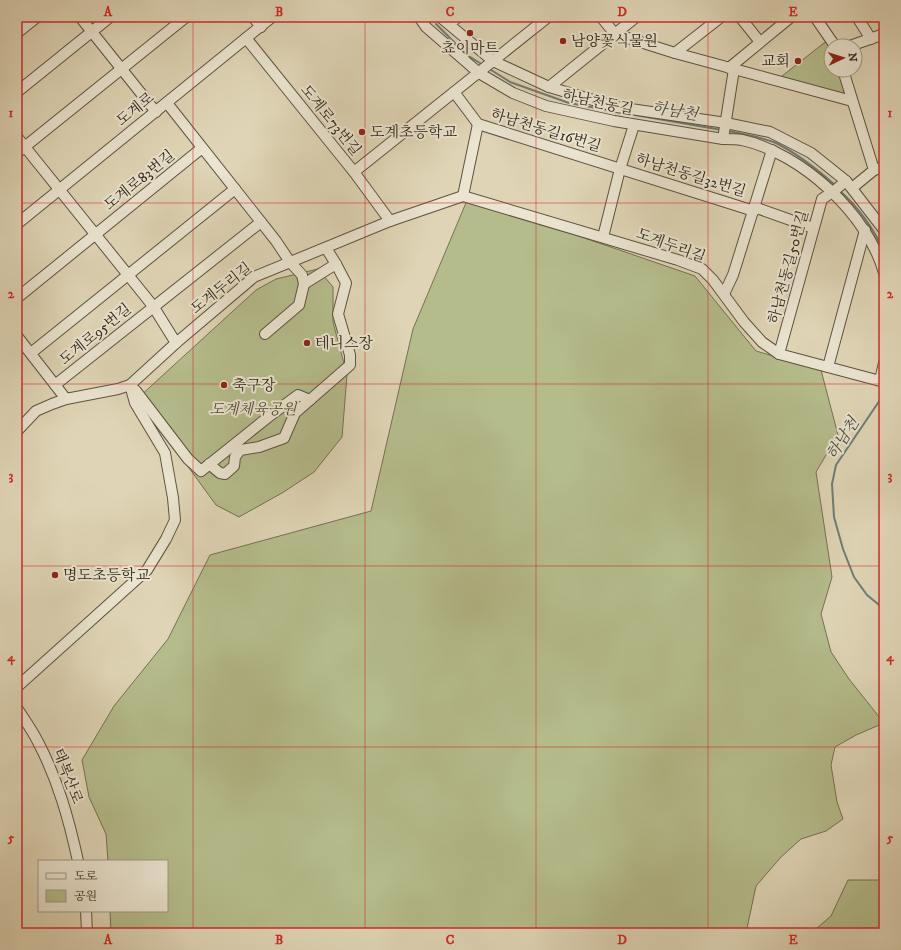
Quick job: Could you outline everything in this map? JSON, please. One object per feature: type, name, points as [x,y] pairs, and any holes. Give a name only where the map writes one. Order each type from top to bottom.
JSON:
[{"type":"street","points":[[17,33],[36,17]]},
{"type":"street","points":[[80,17],[156,112]]},
{"type":"street","points":[[17,92],[110,17]]},
{"type":"street","points":[[21,150],[186,17]]},
{"type":"street","points":[[253,17],[261,27]]},
{"type":"street","name":"도계로","points":[[17,224],[272,17]]},
{"type":"street","name":"하남천동길","points":[[419,17],[426,27],[486,67],[513,93],[546,106],[634,125],[725,131],[741,140],[772,150],[841,188],[849,209],[865,230],[876,251],[884,273]]},
{"type":"street","points":[[426,27],[438,17],[449,24],[486,67],[549,87],[617,107],[725,131],[770,132],[810,153],[841,188],[884,230]]},
{"type":"street","points":[[449,24],[458,17]]},
{"type":"street","points":[[354,172],[548,17]]},
{"type":"street","points":[[601,17],[615,34],[675,53],[852,101]]},
{"type":"street","points":[[549,87],[636,17]]},
{"type":"street","points":[[675,53],[721,17]]},
{"type":"street","points":[[740,17],[760,42]]},
{"type":"street","points":[[725,131],[732,68],[760,42],[791,17]]},
{"type":"street","points":[[815,17],[829,38]]},
{"type":"street","points":[[858,17],[871,39]]},
{"type":"street","points":[[863,42],[884,34]]},
{"type":"street","name":"도계로73번길","points":[[246,38],[354,172],[390,221]]},
{"type":"street","points":[[845,78],[852,101],[879,169]]},
{"type":"street","name":"하남천동길16번길","points":[[454,92],[478,124],[620,169]]},
{"type":"street","points":[[167,103],[276,241],[290,262],[302,275],[304,284],[299,305],[265,334]]},
{"type":"street","points":[[463,196],[478,124]]},
{"type":"street","name":"하남천동길32번길","points":[[603,237],[620,169],[634,125]]},
{"type":"street","name":"도계로95번길","points":[[17,137],[21,150],[59,190],[153,306],[176,343]]},
{"type":"street","name":"도계로83번길","points":[[95,234],[202,148]]},
{"type":"street","points":[[724,294],[733,275],[772,150]]},
{"type":"street","name":"하남천동길32번길","points":[[620,169],[813,228]]},
{"type":"street","name":"하남천동길50번길","points":[[779,354],[822,200],[841,188],[879,169]]},
{"type":"street","points":[[128,275],[235,189]]},
{"type":"street","name":"도계두리길","points":[[17,431],[36,411],[66,399],[118,389],[130,385],[176,343],[254,277],[390,221],[463,196],[603,237],[702,269],[713,280],[762,342],[779,354],[882,381]]},
{"type":"street","points":[[153,306],[261,222]]},
{"type":"street","points":[[828,367],[865,230]]},
{"type":"street","points":[[17,298],[95,234]]},
{"type":"street","points":[[209,464],[220,474],[225,474],[234,466],[235,457],[240,450],[259,447],[284,438],[295,413],[350,365],[350,355],[338,314],[346,283],[326,248]]},
{"type":"street","points":[[304,284],[336,264]]},
{"type":"street","name":"도계로95번길","points":[[31,353],[128,275]]},
{"type":"street","name":"도계로95번길","points":[[55,385],[153,306]]},
{"type":"street","points":[[17,336],[66,399]]},
{"type":"street","points":[[882,381],[884,363]]},
{"type":"street","points":[[130,385],[188,459],[201,471],[298,395],[310,400]]},
{"type":"street","points":[[17,687],[147,570],[166,539],[175,520],[173,498],[165,453],[135,403],[130,385]]},
{"type":"street","name":"태복산로","points":[[17,708],[38,741],[55,778],[70,825],[78,860]]},
{"type":"street","points":[[86,912],[86,933]]},
{"type":"green space","points":[[823,44],[823,78],[844,78],[851,100],[777,80]]},
{"type":"green space","points":[[468,198],[695,276],[756,351],[821,370],[838,435],[816,472],[832,577],[821,614],[831,652],[849,679],[884,723],[856,735],[835,747],[831,765],[837,802],[843,819],[826,831],[801,839],[781,857],[756,886],[746,933],[111,933],[110,912],[168,912],[168,860],[108,860],[106,834],[89,797],[82,760],[114,706],[168,639],[210,555],[371,511],[413,329]]},
{"type":"green space","name":"도계체육공원","points":[[318,269],[333,287],[333,322],[347,375],[342,437],[314,472],[282,493],[239,517],[216,505],[138,398],[256,290],[276,279]]},
{"type":"green space","points":[[848,880],[884,880],[884,933],[808,933],[817,928],[831,916]]},
{"type":"waterway","name":"하남천","points":[[436,24],[467,55],[483,65]]},
{"type":"waterway","name":"하남천","points":[[488,68],[510,82],[569,103],[613,111]]},
{"type":"waterway","name":"하남천","points":[[635,115],[722,130]]},
{"type":"waterway","name":"하남천","points":[[728,131],[758,137],[776,143],[808,163],[836,186]]},
{"type":"waterway","name":"하남천","points":[[840,191],[865,219],[876,236],[884,253]]},
{"type":"waterway","name":"하남천","points":[[884,389],[882,397],[836,465],[832,484],[834,517],[843,549],[854,577],[867,595],[884,609]]},
{"type":"place","name":"쵸이마트","points":[[470,33]]},
{"type":"place","name":"남양꽃식물원","points":[[563,41]]},
{"type":"place","name":"교회","points":[[798,61]]},
{"type":"place","name":"도계초등학교","points":[[362,132]]},
{"type":"place","name":"테니스장","points":[[307,343]]},
{"type":"place","name":"축구장","points":[[224,385]]},
{"type":"place","name":"명도초등학교","points":[[55,575]]}]
